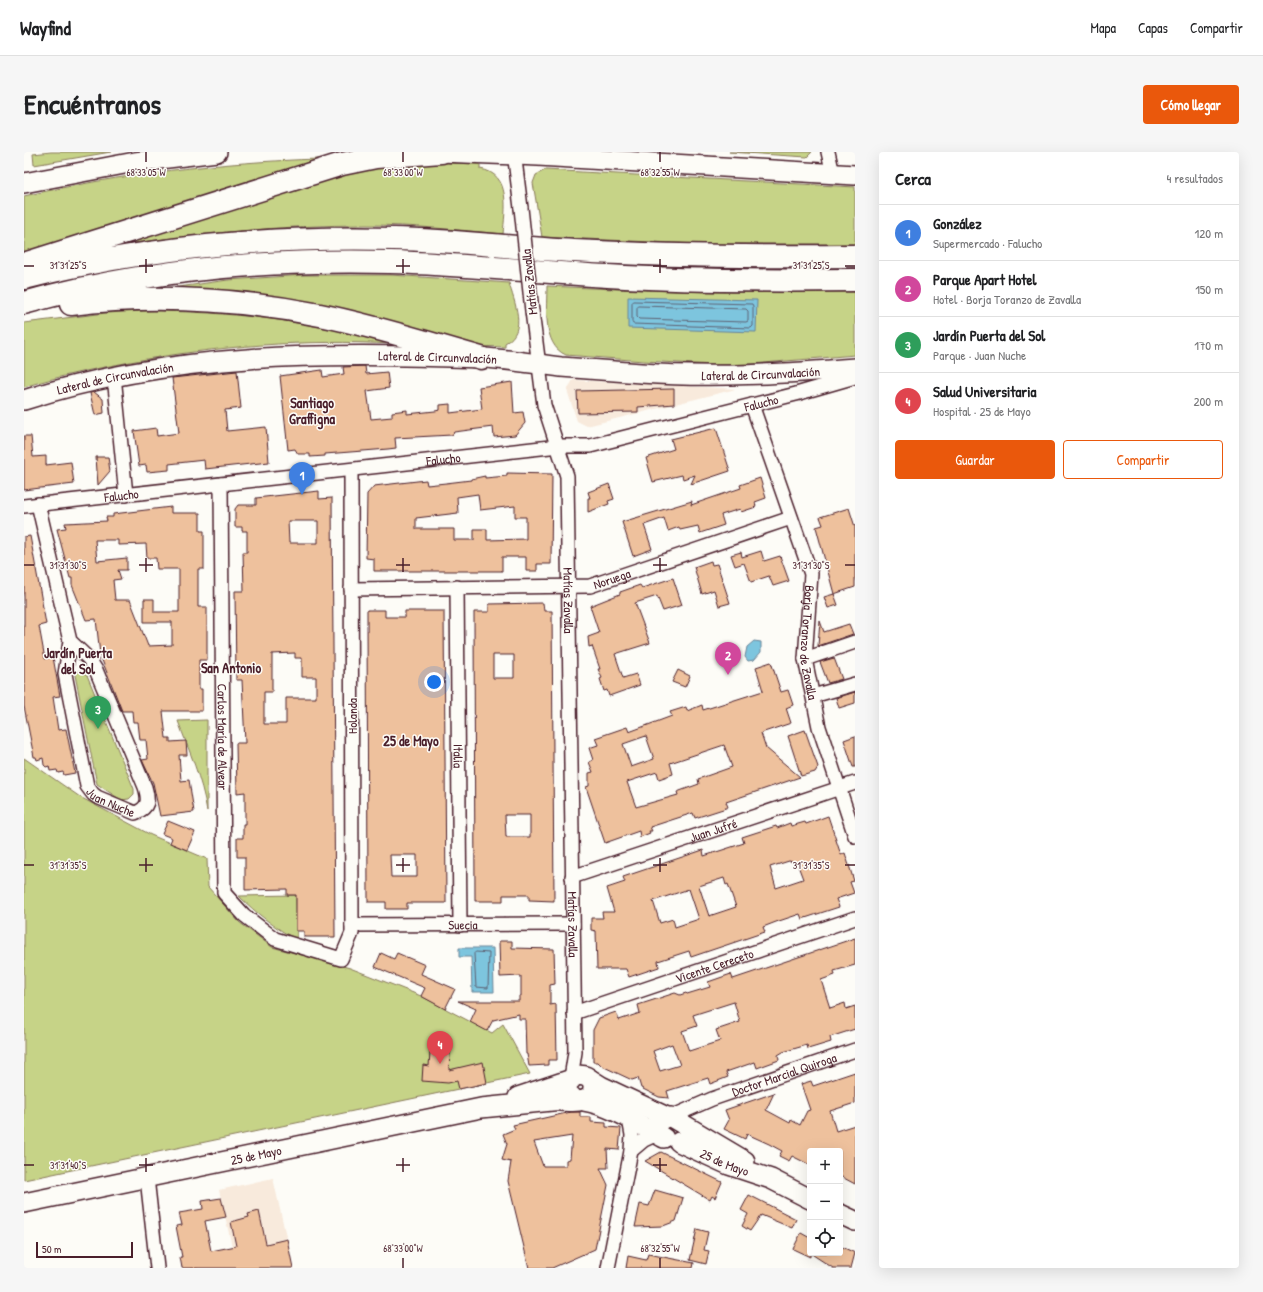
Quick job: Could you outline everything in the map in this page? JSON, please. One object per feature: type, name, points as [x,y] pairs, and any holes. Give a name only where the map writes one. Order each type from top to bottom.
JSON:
[{"type":"highway","points":[[24,264],[336,165],[376,157],[441,152]]},
{"type":"highway","points":[[24,278],[85,264],[186,248],[319,238],[417,240],[572,251],[662,255],[855,256]]},
{"type":"highway","points":[[24,303],[99,286],[167,275],[243,266],[307,262],[437,264],[512,271],[657,279],[762,281],[855,280]]},
{"type":"highway","points":[[24,310],[139,299],[237,302],[349,321],[481,358]]},
{"type":"street","points":[[24,183],[142,160],[217,152]]},
{"type":"street","points":[[441,152],[514,153],[855,175]]},
{"type":"street","points":[[828,152],[833,174]]},
{"type":"street","name":"Matías Zavalla","points":[[514,153],[544,405],[559,446],[567,476],[574,1013],[575,1055],[579,1078]]},
{"type":"street","name":"Lateral de Circunvalación","points":[[24,400],[77,384],[114,376],[209,362],[292,356],[356,354],[481,358],[625,372],[707,376],[774,374],[855,368]]},
{"type":"street","points":[[114,376],[126,495]]},
{"type":"street","name":"Falucho","points":[[24,506],[559,446],[590,446],[855,377]]},
{"type":"street","name":"Borja Toranzo de Zavalla","points":[[752,405],[811,574],[805,659],[819,727],[855,836]]},
{"type":"street","name":"Holanda","points":[[341,959],[352,933],[351,470]]},
{"type":"street","name":"Carlos María de Alvear","points":[[221,484],[224,893],[244,915],[275,940],[341,959]]},
{"type":"street","name":"Juan Nuche","points":[[38,504],[70,641],[65,674],[87,786],[97,797],[135,813],[147,806],[148,796],[145,787],[96,670],[70,641]]},
{"type":"street","name":"Noruega","points":[[351,589],[590,586],[791,518]]},
{"type":"street","name":"Italia","points":[[457,588],[460,925]]},
{"type":"street","points":[[805,659],[855,642]]},
{"type":"street","points":[[813,696],[855,684]]},
{"type":"street","name":"Juan Jufré","points":[[572,877],[855,783]]},
{"type":"street","name":"Vicente Cereceto","points":[[574,1013],[855,918]]},
{"type":"street","name":"Suecia","points":[[352,925],[573,924]]},
{"type":"street","name":"Doctor Marcial Quiroga","points":[[678,1126],[712,1099],[855,1050]]},
{"type":"street","points":[[579,1078],[567,1092],[580,1101]]},
{"type":"street","name":"25 de Mayo","points":[[24,1203],[488,1107],[579,1078],[600,1086],[736,1155],[771,1179],[807,1197]]},
{"type":"street","name":"25 de Mayo","points":[[488,1107],[552,1101],[580,1101],[598,1105],[673,1142],[678,1126]]},
{"type":"street","points":[[608,1268],[631,1151],[632,1135],[629,1119]]},
{"type":"street","points":[[631,1151],[644,1140],[656,1133],[655,1128],[658,1122],[678,1126]]},
{"type":"street","points":[[147,1178],[157,1268]]},
{"type":"street","points":[[843,1216],[855,1222]]},
{"type":"shaded area","points":[[573,380],[736,389],[587,426],[577,421],[567,390]]},
{"type":"shaded area","points":[[273,1178],[293,1268],[237,1268],[219,1190]]},
{"type":"green space","points":[[51,152],[111,152],[34,165],[33,154]]},
{"type":"green space","points":[[729,152],[812,152],[807,157]]},
{"type":"green space","points":[[319,159],[24,253],[24,196],[97,181],[170,170],[244,163]]},
{"type":"green space","points":[[421,162],[480,164],[480,169],[490,172],[497,178],[502,185],[504,194],[505,214],[503,234],[400,226],[334,225],[239,231],[112,246],[334,172]]},
{"type":"green space","points":[[545,170],[855,187],[855,244],[696,244],[542,237],[533,183],[536,175]]},
{"type":"green space","points":[[305,275],[391,275],[509,283],[518,316],[518,324],[512,338],[505,343],[505,347],[472,346],[143,292],[228,280]]},
{"type":"green space","points":[[547,286],[701,292],[855,292],[855,355],[752,364],[714,365],[566,355],[558,350],[549,334]]},
{"type":"green space","points":[[175,311],[238,315],[301,323],[393,344],[327,342],[228,348],[163,356],[103,367],[24,387],[24,323],[106,313]]},
{"type":"green space","name":"Jardín Puerta del Sol","points":[[81,670],[87,675],[134,789],[134,794],[129,799],[121,800],[97,784],[75,675]]},
{"type":"green space","points":[[207,720],[207,811],[199,776],[178,721]]},
{"type":"green space","points":[[24,758],[80,797],[151,835],[207,859],[208,887],[239,922],[272,947],[350,968],[421,996],[492,1033],[503,1024],[530,1074],[24,1180]]},
{"type":"green space","points":[[296,895],[297,940],[266,920],[239,896]]},
{"type":"water","points":[[628,297],[757,300],[756,332],[628,328]]},
{"type":"water","points":[[754,641],[761,642],[761,652],[754,660],[748,661],[745,657],[747,647]]},
{"type":"water","points":[[459,948],[493,948],[494,992],[472,992],[471,957],[459,957]]},
{"type":"building","points":[[365,366],[366,374],[387,372],[389,388],[367,391],[371,419],[392,417],[392,412],[407,410],[407,414],[435,411],[440,410],[440,405],[450,404],[450,413],[482,409],[479,387],[512,382],[514,413],[523,412],[525,423],[515,435],[494,437],[493,427],[454,432],[452,435],[395,438],[396,448],[388,449],[325,454],[325,456],[310,457],[310,454],[298,454],[295,449],[288,450],[280,376],[322,370],[323,377],[344,374],[343,367]]},
{"type":"building","points":[[237,371],[241,408],[225,410],[227,431],[266,427],[269,462],[205,469],[204,460],[169,464],[169,470],[147,472],[146,465],[139,466],[134,431],[156,428],[157,436],[179,433],[172,378]]},
{"type":"building","points":[[674,389],[674,404],[638,407],[638,412],[578,413],[577,391]]},
{"type":"building","points":[[94,392],[103,399],[104,413],[95,415],[90,393]]},
{"type":"building","points":[[716,428],[730,471],[691,484],[695,475],[683,479],[682,475],[653,482],[646,458],[674,449],[671,439]]},
{"type":"building","points":[[24,436],[31,436],[33,457],[46,456],[46,465],[71,462],[74,484],[24,490]]},
{"type":"building","points":[[96,457],[108,457],[110,471],[98,485]]},
{"type":"building","points":[[507,473],[552,474],[551,564],[537,564],[537,571],[526,571],[526,557],[502,557],[502,571],[374,571],[374,559],[366,558],[367,494],[374,486],[426,480],[427,485],[471,480],[485,476],[485,478],[507,476]],"holes":[[[478,494],[480,510],[515,506],[515,517],[526,517],[526,539],[487,540],[487,529],[474,529],[474,540],[454,540],[454,529],[416,529],[416,518],[458,513],[457,497]]]},
{"type":"building","points":[[760,478],[766,498],[755,502],[756,507],[741,512],[740,509],[721,515],[724,525],[700,533],[698,526],[680,530],[679,527],[668,531],[664,518],[644,525],[652,549],[633,556],[622,522],[692,501],[691,505],[741,488],[740,485]]},
{"type":"building","points":[[609,484],[614,499],[608,501],[609,504],[588,512],[588,498],[590,498],[588,492]]},
{"type":"building","points":[[319,491],[319,499],[332,498],[335,937],[304,937],[304,931],[296,931],[296,895],[287,895],[287,889],[245,890],[245,857],[237,857],[237,838],[243,838],[243,824],[245,824],[245,792],[237,793],[236,743],[245,743],[242,680],[236,680],[235,591],[244,591],[243,552],[247,552],[247,531],[242,531],[242,527],[235,527],[235,509],[238,505],[256,505],[256,498]],"holes":[[[288,521],[318,521],[318,543],[289,543]],[[295,653],[295,658],[302,658],[302,677],[316,677],[316,698],[286,698],[286,724],[264,724],[264,692],[272,692],[272,654]]]},
{"type":"building","points":[[171,507],[171,513],[200,513],[200,531],[204,531],[204,569],[198,569],[198,607],[207,607],[207,660],[199,660],[199,689],[202,689],[202,711],[163,711],[166,738],[170,738],[170,742],[186,741],[187,755],[179,755],[181,781],[189,780],[194,812],[160,816],[153,783],[142,760],[148,759],[146,740],[140,740],[138,722],[133,722],[132,711],[122,711],[100,655],[96,619],[86,620],[72,585],[72,578],[70,578],[57,529],[66,528],[65,523],[107,521],[106,517],[113,517],[113,514]],"holes":[[[95,540],[118,540],[118,545],[146,544],[147,558],[156,558],[157,569],[179,569],[179,612],[154,612],[154,599],[144,599],[144,622],[172,622],[172,645],[148,646],[130,600],[115,600],[113,580],[121,579],[118,570],[127,570],[127,558],[97,561]]]},
{"type":"building","points":[[849,508],[855,527],[855,587],[834,594],[816,527],[823,525],[820,517]]},
{"type":"building","points":[[30,536],[46,624],[39,626],[45,659],[53,657],[60,696],[53,697],[58,730],[66,729],[75,773],[64,775],[63,772],[58,773],[57,770],[50,771],[49,766],[46,767],[44,765],[43,758],[37,760],[36,757],[34,757],[24,706],[24,537]]},
{"type":"building","points":[[761,551],[764,561],[780,556],[789,581],[773,586],[769,576],[751,582],[744,563],[735,566],[731,555],[741,552],[742,557]]},
{"type":"building","points":[[711,561],[712,565],[717,564],[730,603],[719,606],[714,590],[702,594],[694,567]]},
{"type":"building","points":[[673,578],[682,605],[663,611],[657,596],[635,603],[650,643],[615,654],[623,678],[636,674],[640,685],[609,696],[607,690],[604,691],[600,679],[602,678],[598,669],[600,669],[592,646],[589,647],[588,637],[599,633],[590,606],[620,594],[620,592],[640,585],[642,588]]},
{"type":"building","points":[[834,594],[838,605],[828,608],[824,597]]},
{"type":"building","points":[[543,603],[544,611],[552,611],[554,901],[529,900],[529,895],[503,895],[503,901],[475,901],[474,612],[489,612],[489,604]],"holes":[[[493,655],[514,655],[514,678],[493,678]],[[505,815],[530,815],[530,837],[506,837]]]},
{"type":"building","points":[[367,610],[385,610],[385,617],[405,617],[405,611],[444,611],[446,903],[407,903],[407,909],[386,909],[386,902],[368,902]],"holes":[[[390,855],[417,855],[417,877],[391,877]]]},
{"type":"building","points":[[820,621],[824,632],[849,624],[853,634],[818,646]]},
{"type":"building","points":[[834,658],[842,679],[828,683],[820,662]]},
{"type":"building","points":[[771,662],[781,692],[788,690],[793,705],[786,708],[791,723],[761,733],[766,748],[800,777],[726,802],[728,807],[723,809],[695,818],[693,813],[650,827],[652,831],[649,831],[650,833],[640,837],[639,831],[605,843],[586,787],[589,786],[589,773],[593,772],[589,762],[593,760],[589,748],[598,745],[595,738],[627,727],[629,732],[672,716],[670,712],[686,707],[687,711],[702,705],[703,710],[763,691],[756,667]],"holes":[[[646,736],[654,759],[631,767],[623,744]],[[724,745],[732,767],[698,779],[699,784],[677,792],[678,795],[636,807],[627,782],[657,772],[659,779],[673,774],[670,763]]]},
{"type":"building","points":[[678,670],[690,676],[685,687],[672,682]]},
{"type":"building","points":[[855,692],[855,703],[839,708],[836,698]]},
{"type":"building","points":[[805,730],[818,767],[815,772],[801,776],[788,736]]},
{"type":"building","points":[[855,736],[855,767],[853,767],[844,740]]},
{"type":"building","points":[[828,816],[841,855],[845,853],[854,881],[850,882],[854,893],[836,899],[839,907],[802,919],[800,914],[776,922],[763,927],[765,932],[691,957],[689,951],[658,961],[659,967],[629,977],[626,969],[597,969],[596,931],[591,930],[591,918],[603,918],[602,912],[614,912],[607,888],[625,882],[623,877],[703,850],[704,856],[744,843],[742,837],[776,826],[777,828],[790,823],[791,826],[805,822],[806,824]],"holes":[[[789,861],[797,863],[803,879],[776,888],[770,867]],[[724,878],[726,885],[728,884],[736,907],[709,916],[699,886]],[[689,889],[699,919],[675,927],[673,919],[660,923],[653,901]]]},
{"type":"building","points":[[168,821],[195,832],[187,850],[170,843],[172,838],[162,834]]},
{"type":"building","points":[[855,938],[855,965],[834,971],[835,975],[821,980],[830,1008],[845,1003],[846,1009],[855,1006],[855,1029],[830,1037],[831,1042],[808,1049],[807,1045],[783,1052],[778,1055],[779,1060],[757,1068],[755,1062],[726,1072],[728,1077],[710,1084],[708,1078],[667,1091],[669,1098],[659,1097],[641,1088],[638,1078],[632,1080],[602,1066],[598,1062],[593,1062],[593,1030],[599,1018],[616,1012],[619,1020],[640,1013],[638,1005],[675,993],[680,995],[687,994],[710,987],[708,982],[731,974],[733,979]],"holes":[[[734,1002],[740,1022],[716,1030],[720,1041],[689,1051],[682,1031],[697,1026],[693,1015]],[[672,1044],[680,1065],[660,1071],[653,1051]]]},
{"type":"building","points":[[499,941],[512,941],[512,948],[554,949],[555,984],[550,985],[550,1005],[556,1004],[557,1060],[548,1060],[548,1065],[529,1066],[526,1054],[525,1019],[519,1019],[519,1014],[493,1020],[487,1031],[470,1022],[476,1009],[458,1001],[519,1001],[519,996],[521,996],[521,976],[500,977]]},
{"type":"building","points":[[381,953],[394,959],[397,953],[425,965],[421,974],[455,989],[445,1009],[421,996],[425,988],[375,967]]},
{"type":"building","points":[[431,1038],[451,1039],[449,1070],[483,1062],[487,1083],[459,1089],[457,1081],[448,1083],[422,1081],[423,1065],[429,1066]]},
{"type":"building","points":[[855,1072],[855,1103],[830,1111],[836,1131],[855,1125],[855,1184],[843,1178],[843,1148],[807,1148],[807,1164],[792,1156],[789,1161],[779,1156],[782,1151],[769,1144],[747,1134],[745,1139],[724,1129],[729,1120],[725,1110],[774,1093],[766,1110],[790,1123],[791,1120],[800,1125],[807,1111],[810,1110],[801,1084],[811,1081],[813,1086]]},
{"type":"building","points":[[571,1112],[580,1112],[580,1117],[591,1117],[591,1122],[606,1123],[606,1127],[621,1128],[619,1150],[607,1149],[608,1168],[600,1168],[608,1185],[595,1249],[552,1268],[529,1268],[508,1181],[511,1162],[502,1160],[507,1144],[503,1134],[515,1129],[513,1125]],"holes":[[[572,1136],[570,1159],[566,1160],[566,1166],[543,1166],[534,1142]]]},
{"type":"building","points":[[661,1152],[722,1182],[715,1198],[712,1196],[710,1200],[645,1161]]},
{"type":"building","points":[[655,1190],[683,1198],[676,1221],[663,1226],[635,1227],[640,1204],[649,1206]]},
{"type":"building","points":[[749,1195],[796,1219],[792,1228],[761,1215],[750,1231],[742,1226],[748,1214],[741,1210]]},
{"type":"building","points":[[221,1198],[226,1217],[205,1221],[211,1251],[236,1246],[231,1222],[249,1217],[248,1214],[259,1211],[266,1244],[287,1239],[293,1268],[182,1268],[180,1257],[182,1257],[176,1226],[182,1225],[179,1213],[203,1209],[202,1201]]},
{"type":"building","points":[[697,1229],[708,1232],[704,1250],[709,1251],[706,1264],[690,1260]]},
{"type":"building","points":[[801,1233],[807,1236],[807,1256],[793,1249]]},
{"type":"building","points":[[843,1247],[855,1253],[851,1268],[833,1268],[815,1256],[843,1256]]},
{"type":"building","points":[[648,1254],[694,1263],[693,1268],[626,1268],[628,1256],[646,1260]]},
{"type":"place","name":"González","points":[[302,495]]},
{"type":"place","name":"Parque Apart Hotel","points":[[728,675]]},
{"type":"place","name":"Jardín Puerta del Sol","points":[[98,729]]},
{"type":"place","name":"Salud Universitaria","points":[[440,1064]]},
{"type":"district","name":"Santiago Graffigna","points":[[312,410]]},
{"type":"district","name":"Jardín Puerta del Sol","points":[[78,660]]},
{"type":"district","name":"San Antonio","points":[[231,667]]},
{"type":"district","name":"25 de Mayo","points":[[411,740]]}]
